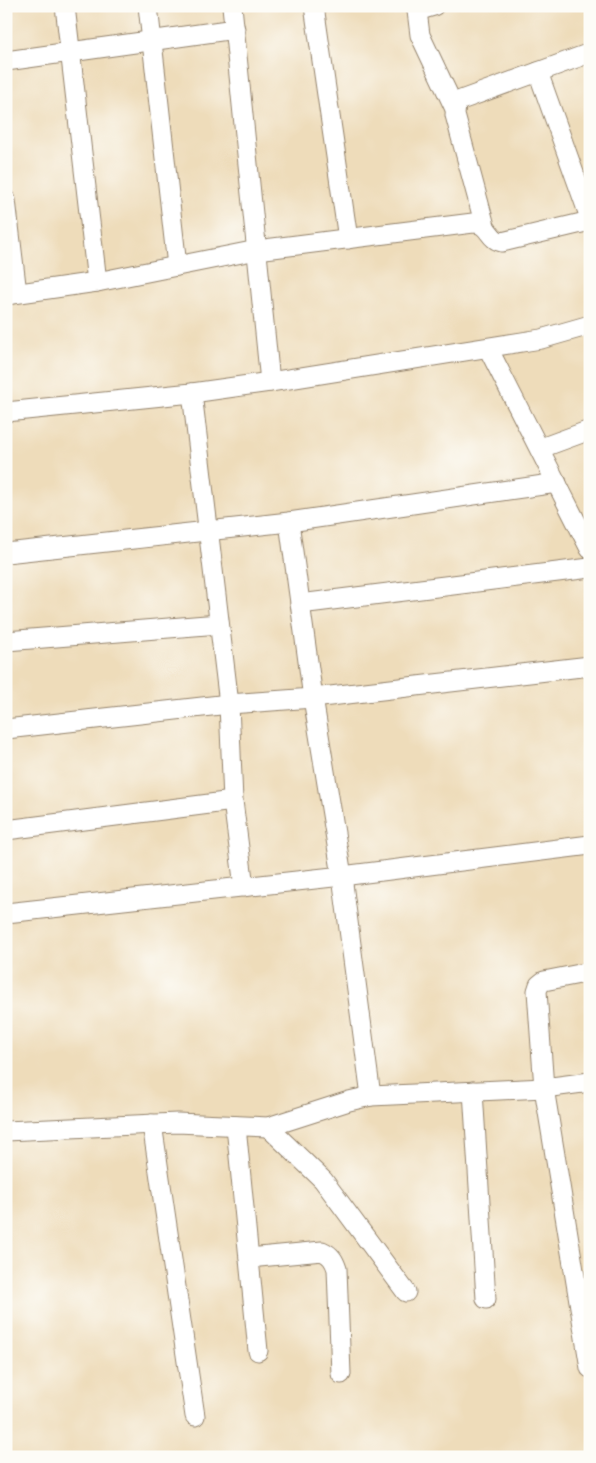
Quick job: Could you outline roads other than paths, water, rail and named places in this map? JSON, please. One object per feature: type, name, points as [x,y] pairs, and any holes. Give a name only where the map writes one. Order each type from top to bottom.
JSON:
[{"type":"street","points":[[65,6],[96,282]]},
{"type":"street","points":[[148,6],[177,266]]},
{"type":"street","points":[[232,6],[270,382]]},
{"type":"street","points":[[314,6],[348,239]]},
{"type":"street","points":[[422,8],[420,36],[455,109],[485,226],[494,240],[502,242],[590,219],[538,72]]},
{"type":"street","points":[[6,61],[235,29]]},
{"type":"street","points":[[455,109],[456,104],[461,100],[590,53]]},
{"type":"street","points":[[6,200],[12,294],[96,282],[257,250],[473,223],[485,226]]},
{"type":"street","points":[[6,412],[192,393],[270,382],[541,339],[590,325]]},
{"type":"street","points":[[488,348],[590,549]]},
{"type":"street","points":[[192,393],[229,704],[233,801],[244,887]]},
{"type":"street","points":[[540,448],[590,430]]},
{"type":"street","points":[[6,553],[290,522],[558,483]]},
{"type":"street","points":[[290,522],[313,698],[342,876],[371,1096]]},
{"type":"street","points":[[300,604],[590,568]]},
{"type":"street","points":[[6,641],[219,624]]},
{"type":"street","points":[[6,729],[229,704],[313,698],[590,666]]},
{"type":"street","points":[[6,830],[233,801]]},
{"type":"street","points":[[6,913],[342,876],[590,845]]},
{"type":"street","points":[[589,1366],[544,1088],[537,991],[539,985],[544,981],[590,972]]},
{"type":"street","points":[[6,1131],[177,1123],[268,1127],[349,1101],[371,1096],[544,1088],[590,1082]]},
{"type":"street","points":[[473,1091],[486,1299]]},
{"type":"street","points":[[152,1124],[194,1416]]},
{"type":"street","points":[[236,1126],[258,1351]]},
{"type":"street","points":[[268,1127],[323,1180],[406,1292]]},
{"type":"street","points":[[249,1258],[322,1251],[328,1253],[334,1260],[337,1270],[342,1374]]}]
